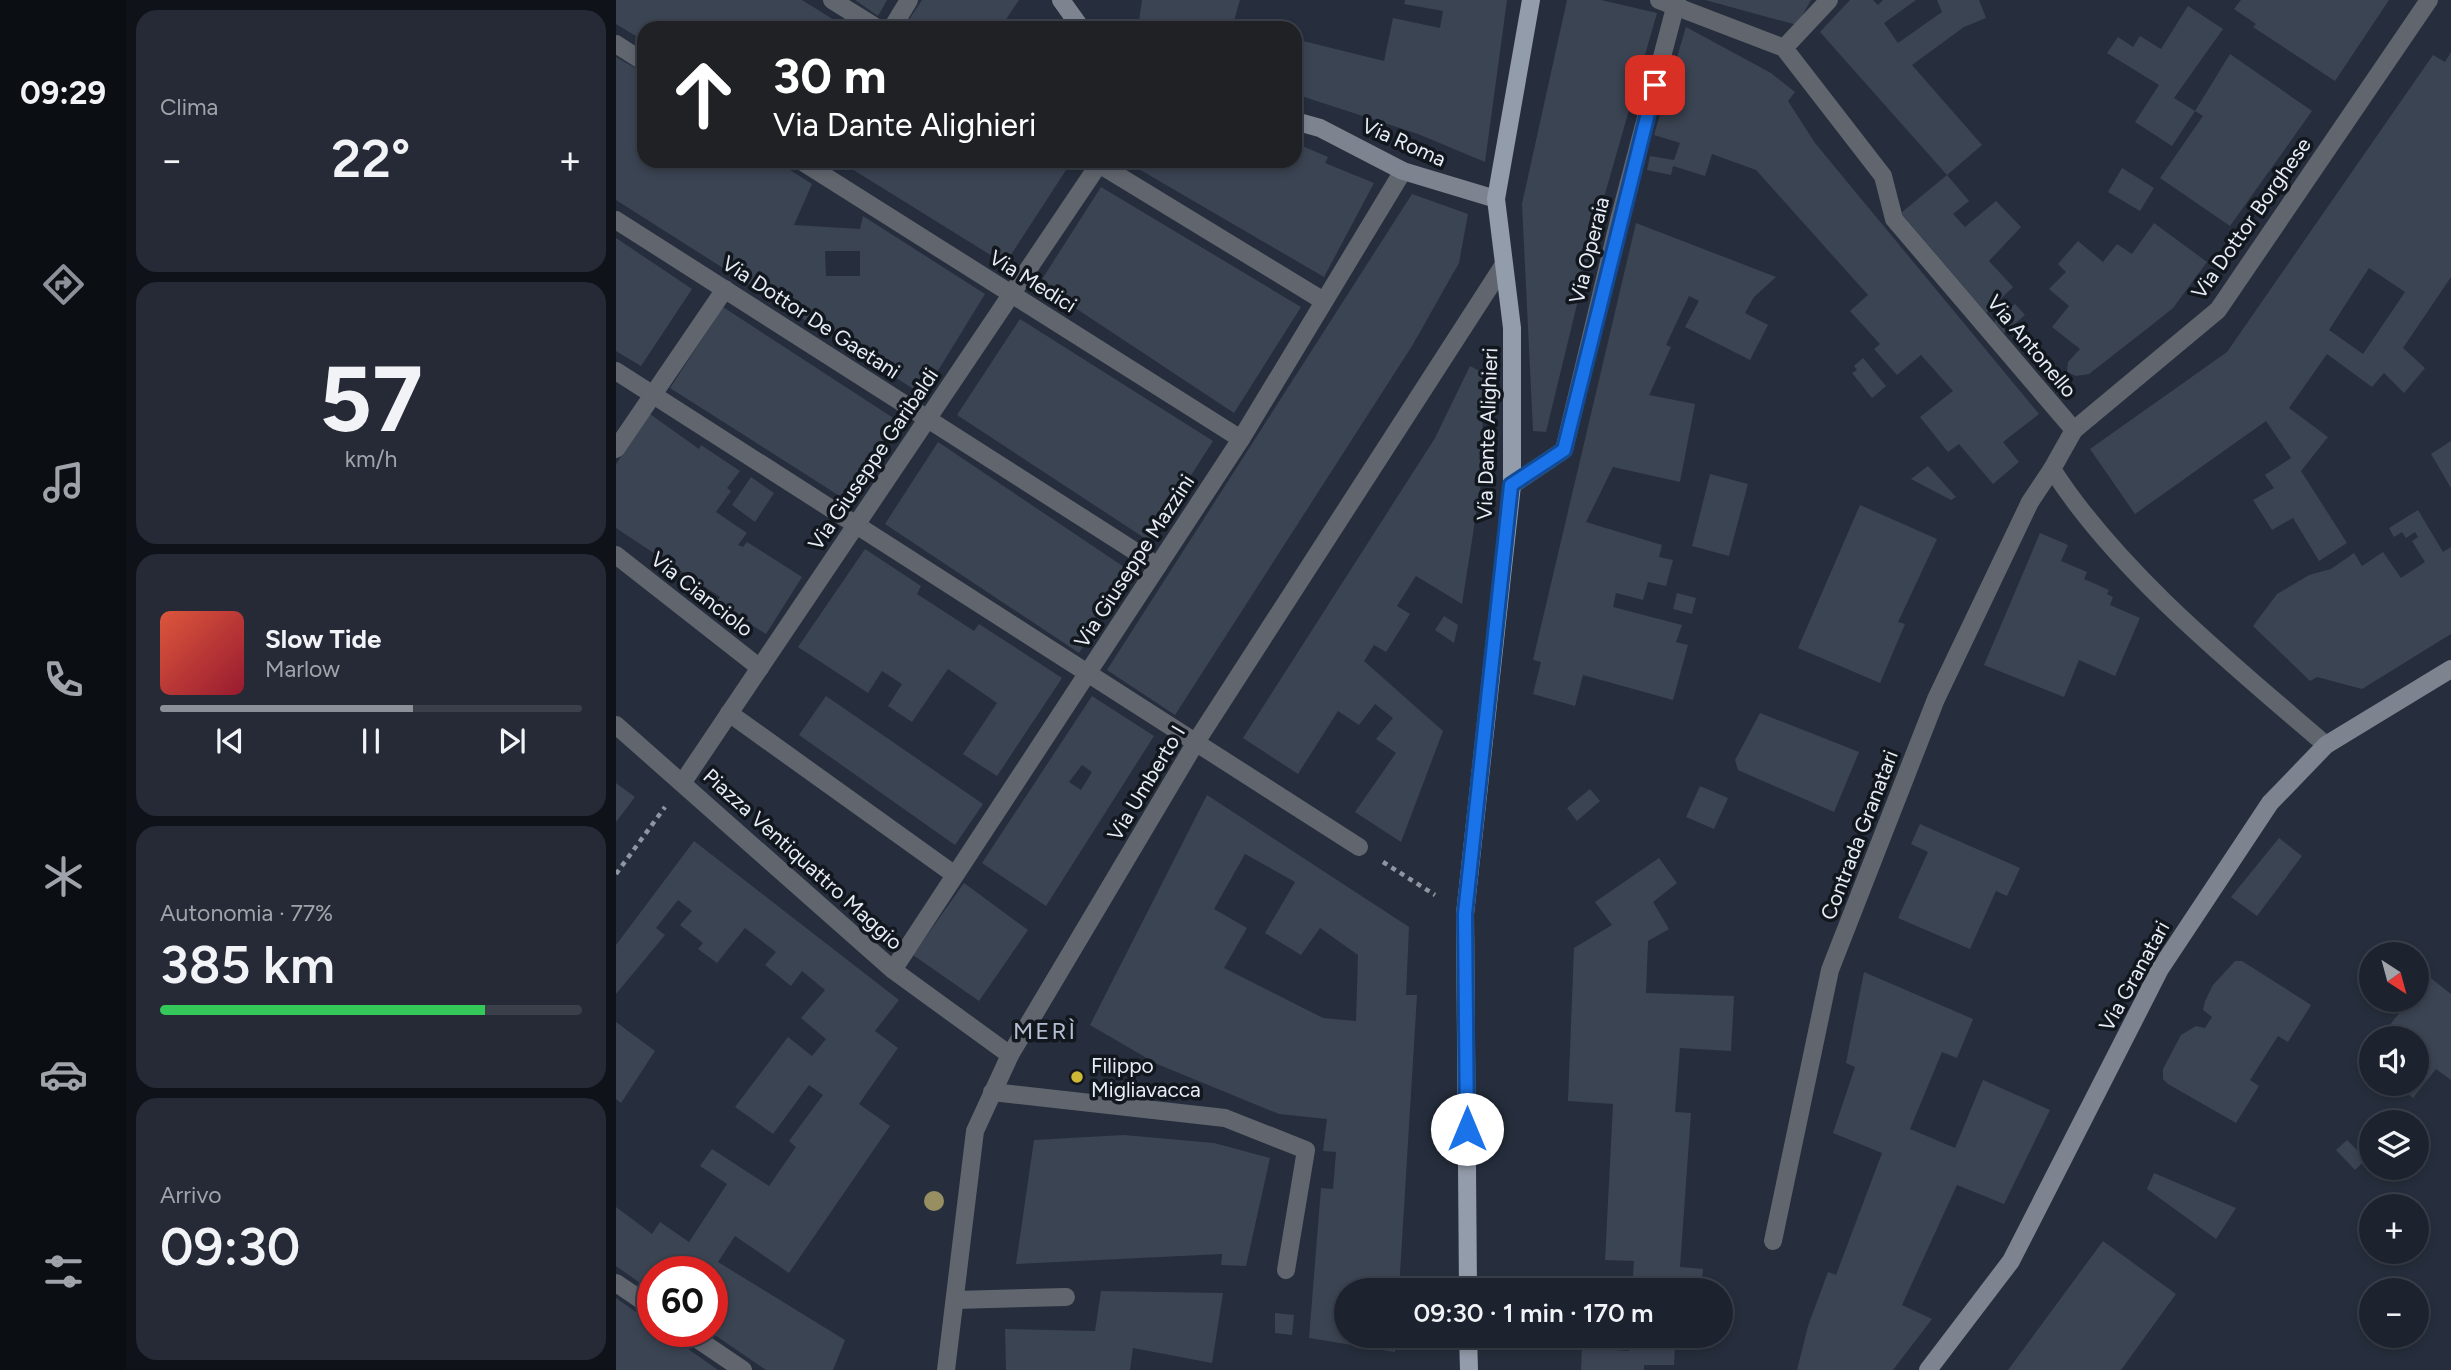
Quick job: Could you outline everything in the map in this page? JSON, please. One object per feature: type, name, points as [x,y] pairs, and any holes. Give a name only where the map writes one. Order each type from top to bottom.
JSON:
[{"type":"main road","name":"Via Dante Alighieri","points":[[1468,1278],[1465,914],[1511,485],[1513,328],[1496,199],[1531,0]]},
{"type":"main road","points":[[1468,1348],[1469,1370]]},
{"type":"street","points":[[832,0],[866,21]]},
{"type":"street","points":[[896,21],[909,0]]},
{"type":"street","points":[[1060,0],[1076,21]]},
{"type":"street","points":[[1671,1],[1784,48],[1829,0]]},
{"type":"street","name":"Via Dottor Borghese","points":[[2074,430],[2218,310],[2429,0]]},
{"type":"street","name":"Via Operaia","points":[[1511,485],[1564,450],[1671,1]]},
{"type":"street","points":[[616,44],[637,58]]},
{"type":"street","name":"Via Antonello","points":[[1784,48],[1883,176],[1894,219],[2074,430],[2052,469]]},
{"type":"street","name":"Via Roma","points":[[1302,123],[1320,128],[1403,171],[1496,199]]},
{"type":"street","name":"Via Medici","points":[[815,168],[1241,439]]},
{"type":"street","name":"Via Giuseppe Garibaldi","points":[[683,782],[1094,168]]},
{"type":"street","points":[[1108,168],[1322,300]]},
{"type":"street","name":"Via Giuseppe Mazzini","points":[[893,970],[1241,439],[1322,300],[1403,171]]},
{"type":"street","name":"Via Dottor De Gaetani","points":[[616,220],[1158,566]]},
{"type":"street","name":"Via Umberto I","points":[[946,1370],[975,1131],[1010,1055],[1196,742],[1503,266]]},
{"type":"street","points":[[616,449],[725,289]]},
{"type":"street","points":[[616,371],[1359,847]]},
{"type":"street","points":[[2052,469],[2078,509],[2183,619],[2326,745]]},
{"type":"street","name":"Contrada Granatari","points":[[1773,1241],[1830,970],[1936,699],[2030,502],[2052,469]]},
{"type":"street","name":"Via Cianciolo","points":[[616,555],[760,668]]},
{"type":"street","name":"Via Granatari","points":[[1928,1370],[2011,1261],[2160,969],[2270,803],[2326,745],[2451,669]]},
{"type":"street","points":[[729,713],[955,875]]},
{"type":"street","name":"Piazza Ventiquattro Maggio","points":[[616,725],[893,970],[1010,1055]]},
{"type":"street","points":[[992,1092],[1225,1118],[1306,1150],[1286,1270]]},
{"type":"street","points":[[616,1283],[637,1297]]},
{"type":"street","points":[[955,1300],[1066,1297]]},
{"type":"street","points":[[709,1347],[743,1370]]},
{"type":"path","name":"Piazza Ventiquattro Maggio","points":[[616,874],[683,782]]},
{"type":"path","points":[[1359,847],[1465,914]]},
{"type":"building","points":[[616,0],[802,0],[836,21],[637,21],[637,37],[616,24]]},
{"type":"building","points":[[855,0],[887,0],[878,16]]},
{"type":"building","points":[[922,0],[1019,0],[1005,21],[908,21]]},
{"type":"building","points":[[1142,0],[1240,0],[1234,21],[1139,21]]},
{"type":"building","points":[[1405,0],[1507,0],[1485,162],[1418,134],[1302,96],[1302,41],[1384,61],[1393,18],[1440,28],[1443,11],[1404,4]]},
{"type":"building","points":[[1567,0],[1601,0],[1657,13],[1598,218],[1546,432],[1533,431],[1522,204]]},
{"type":"building","points":[[1705,0],[1811,0],[1797,25]]},
{"type":"building","points":[[1850,0],[1873,0],[1878,5],[1883,0],[1916,0],[1884,23],[1898,43],[1942,12],[1937,0],[1979,0],[1986,18],[1964,27],[1912,65],[1982,145],[1947,175],[1820,32]]},
{"type":"building","points":[[2241,0],[2389,0],[2335,81],[2253,27],[2256,24],[2234,9]]},
{"type":"building","points":[[2188,6],[2223,29],[2174,98],[2195,111],[2172,146],[2135,122],[2159,85],[2107,53],[2118,37],[2133,47],[2140,36],[2161,49]]},
{"type":"building","points":[[1686,27],[1771,73],[1795,92],[1788,101],[1815,143],[2039,414],[2003,442],[2019,462],[1993,484],[1959,444],[1948,452],[1920,417],[1953,391],[1921,355],[1897,375],[1874,349],[1880,344],[1850,311],[1868,295],[1756,170],[1712,154],[1705,176],[1673,166],[1671,175],[1647,170],[1650,156],[1674,160],[1680,143],[1654,135]]},
{"type":"building","points":[[2451,52],[2451,277],[2403,348],[2425,368],[2404,393],[2384,373],[2372,387],[2327,354],[2289,408],[2328,437],[2301,471],[2347,543],[2319,561],[2293,518],[2272,530],[2253,500],[2274,488],[2265,475],[2291,458],[2266,421],[2135,514],[2090,449],[2227,352],[2433,55],[2445,62]],"holes":[[[2369,268],[2405,292],[2363,354],[2329,330]]]},
{"type":"building","points":[[2230,54],[2312,111],[2230,226],[2160,178],[2203,116],[2195,111]]},
{"type":"building","points":[[616,57],[637,69],[637,168],[787,168],[812,184],[794,225],[860,229],[863,216],[985,294],[923,395],[616,200]],"holes":[[[825,251],[860,251],[860,276],[826,276]]]},
{"type":"building","points":[[1302,146],[1328,157],[1325,163],[1374,183],[1324,277],[1137,168],[1302,168]]},
{"type":"building","points":[[850,168],[1067,168],[1005,264]]},
{"type":"building","points":[[2122,168],[2154,188],[2140,211],[2108,192]]},
{"type":"building","points":[[1947,175],[1969,201],[1953,214],[1965,227],[1996,201],[2021,227],[1989,261],[2013,287],[1986,313],[1901,213]]},
{"type":"building","points":[[1101,187],[1301,307],[1234,413],[1039,284]]},
{"type":"building","points":[[1412,194],[1468,214],[1459,263],[1412,346],[1175,715],[1107,670]]},
{"type":"building","points":[[1636,223],[1776,277],[1754,297],[1745,313],[1768,325],[1750,360],[1685,327],[1699,301],[1689,296],[1666,345],[1671,347],[1649,395],[1695,404],[1680,482],[1613,467],[1586,522],[1662,545],[1659,557],[1673,560],[1666,586],[1648,582],[1643,600],[1616,593],[1613,607],[1682,625],[1676,642],[1688,645],[1673,700],[1583,675],[1575,706],[1533,694],[1541,662],[1533,660]]},
{"type":"building","points":[[2154,223],[2207,262],[2173,308],[2148,328],[2089,374],[2076,376],[2067,372],[2068,362],[2080,349],[2052,327],[2069,306],[2049,289],[2066,272],[2058,264],[2078,241],[2103,262],[2117,244],[2132,254]]},
{"type":"building","points":[[616,238],[692,289],[641,366],[616,351]]},
{"type":"building","points":[[2015,304],[2025,315],[2004,333],[1994,322]]},
{"type":"building","points":[[723,307],[901,423],[849,502],[670,388]]},
{"type":"building","points":[[1020,319],[1213,441],[1149,541],[957,415]]},
{"type":"building","points":[[1863,358],[1886,386],[1872,398],[1852,373],[1857,370],[1854,366]]},
{"type":"building","points":[[1470,366],[1483,373],[1482,476],[1462,604],[1416,576],[1397,606],[1410,614],[1386,652],[1374,645],[1364,661],[1443,731],[1401,842],[1355,812],[1396,753],[1376,739],[1393,718],[1375,704],[1359,725],[1338,711],[1298,774],[1243,738],[1435,438]]},
{"type":"building","points":[[650,414],[699,449],[701,445],[740,471],[727,488],[731,491],[716,512],[747,533],[738,545],[743,547],[747,542],[802,577],[766,634],[716,603],[720,597],[616,528],[616,464]]},
{"type":"building","points":[[2451,441],[2451,488],[2431,454]]},
{"type":"building","points":[[938,442],[1130,571],[1079,653],[885,524]]},
{"type":"building","points":[[1928,466],[1956,497],[1951,500],[1911,479]]},
{"type":"building","points":[[1710,474],[1748,484],[1729,556],[1692,546]]},
{"type":"building","points":[[751,477],[774,493],[755,522],[732,505]]},
{"type":"building","points":[[1860,505],[1937,539],[1898,622],[1905,624],[1880,683],[1798,648]]},
{"type":"building","points":[[2418,510],[2443,552],[2451,547],[2451,634],[2362,689],[2317,677],[2310,681],[2253,626],[2277,594],[2309,575],[2331,569],[2354,553],[2362,566],[2383,552],[2401,578],[2425,562],[2412,541],[2418,537],[2415,532],[2406,538],[2402,532],[2394,537],[2389,528]]},
{"type":"building","points":[[2040,533],[2068,545],[2061,561],[2087,572],[2084,579],[2109,590],[2107,594],[2113,597],[2110,605],[2140,618],[2115,676],[2079,660],[2064,697],[1984,665]]},
{"type":"building","points":[[865,549],[921,586],[917,594],[974,631],[979,624],[1062,678],[997,776],[963,754],[997,703],[948,669],[912,722],[888,706],[902,684],[882,671],[868,693],[798,647]]},
{"type":"building","points":[[1677,593],[1696,598],[1692,614],[1673,609]]},
{"type":"building","points":[[1444,616],[1458,625],[1454,643],[1435,630]]},
{"type":"building","points":[[826,696],[983,804],[955,845],[799,735]]},
{"type":"building","points":[[1092,696],[1154,736],[1046,906],[982,863]],"holes":[[[1082,765],[1092,772],[1081,790],[1069,782]]]},
{"type":"building","points":[[1760,713],[1859,752],[1834,812],[1738,770],[1735,760]]},
{"type":"building","points":[[616,783],[635,797],[616,822]]},
{"type":"building","points":[[1700,786],[1728,798],[1714,829],[1686,817]]},
{"type":"building","points":[[1590,789],[1600,801],[1577,821],[1567,808]]},
{"type":"building","points":[[1207,795],[1409,927],[1406,995],[1417,995],[1400,1278],[1334,1278],[1334,1342],[1309,1338],[1321,1188],[1333,1189],[1336,1152],[1323,1151],[1327,1119],[1279,1114],[1157,1064],[1090,1025]],"holes":[[[1245,854],[1295,882],[1265,933],[1301,955],[1320,928],[1358,955],[1356,1021],[1323,1018],[1224,968],[1247,928],[1214,909]]]},
{"type":"building","points":[[1920,824],[2020,868],[2007,896],[1996,891],[1970,949],[1898,918],[1928,852],[1911,844]]},
{"type":"building","points":[[2279,838],[2302,856],[2257,916],[2231,897]]},
{"type":"building","points":[[694,841],[899,1000],[875,1031],[898,1048],[859,1104],[890,1126],[789,1273],[735,1236],[722,1256],[637,1256],[637,1281],[616,1266],[616,1207],[652,1234],[660,1222],[689,1242],[727,1184],[700,1166],[712,1149],[769,1186],[796,1147],[789,1141],[823,1095],[809,1085],[773,1134],[735,1107],[788,1037],[812,1056],[826,1039],[801,1018],[825,990],[802,971],[791,986],[765,965],[776,952],[745,928],[717,963],[698,949],[703,943],[680,925],[692,911],[678,900],[656,928],[665,935],[616,994],[616,945]]},
{"type":"building","points":[[1659,858],[1677,883],[1653,902],[1669,929],[1648,941],[1646,993],[1734,996],[1731,1051],[1680,1048],[1675,1112],[1691,1113],[1680,1267],[1703,1269],[1702,1278],[1633,1278],[1634,1261],[1605,1260],[1613,1104],[1568,1101],[1574,948],[1612,925],[1595,902]]},
{"type":"building","points":[[964,883],[1028,930],[979,1001],[913,955]]},
{"type":"building","points":[[2235,961],[2242,961],[2311,1005],[2288,1042],[2278,1036],[2250,1080],[2259,1086],[2236,1123],[2163,1079],[2163,1069],[2181,1035],[2196,1026],[2205,1028],[2212,1017],[2203,1010],[2205,1001],[2213,985]]},
{"type":"building","points":[[1864,972],[1973,1019],[1957,1058],[1942,1052],[1910,1129],[1955,1148],[1983,1080],[2050,1110],[2004,1204],[1957,1185],[1902,1305],[1932,1319],[1893,1370],[1797,1370],[1808,1326],[1828,1272],[1836,1275],[1882,1153],[1833,1133],[1855,1067],[1846,1063]]},
{"type":"building","points":[[2429,977],[2451,994],[2451,1080],[2436,1069],[2429,1078],[2429,1026],[2389,1026],[2400,1012],[2429,1012]]},
{"type":"building","points":[[616,1022],[655,1051],[621,1103],[616,1099]]},
{"type":"building","points":[[1124,1135],[1214,1143],[1270,1158],[1246,1266],[1221,1265],[1222,1254],[1016,1264],[1034,1140]]},
{"type":"building","points":[[2347,1140],[2359,1152],[2359,1166],[2355,1170],[2336,1150]]},
{"type":"building","points":[[2154,1173],[2236,1208],[2216,1239],[2147,1189]]},
{"type":"building","points":[[2103,1241],[2176,1294],[2121,1370],[2008,1370]]},
{"type":"building","points":[[728,1268],[845,1340],[833,1370],[766,1370],[728,1344]]},
{"type":"building","points":[[1101,1291],[1223,1293],[1212,1363],[1133,1348],[1130,1370],[1006,1370],[1005,1329],[1095,1331]]},
{"type":"building","points":[[616,1298],[637,1313],[637,1347],[685,1347],[718,1370],[616,1370]]},
{"type":"building","points":[[1275,1313],[1294,1315],[1292,1335],[1275,1333]]},
{"type":"building","points":[[1370,1348],[1395,1348],[1395,1352]]},
{"type":"building","points":[[1582,1348],[1629,1351],[1629,1348],[1675,1348],[1674,1365],[1644,1365],[1644,1370],[1581,1370]]},
{"type":"place","name":"Filippo Migliavacca","points":[[1077,1077]]},
{"type":"district","name":"MERÌ","points":[[1045,1030]]},
{"type":"route","points":[[1467,1129],[1465,914],[1511,485],[1564,450],[1619,220],[1655,85]]}]
